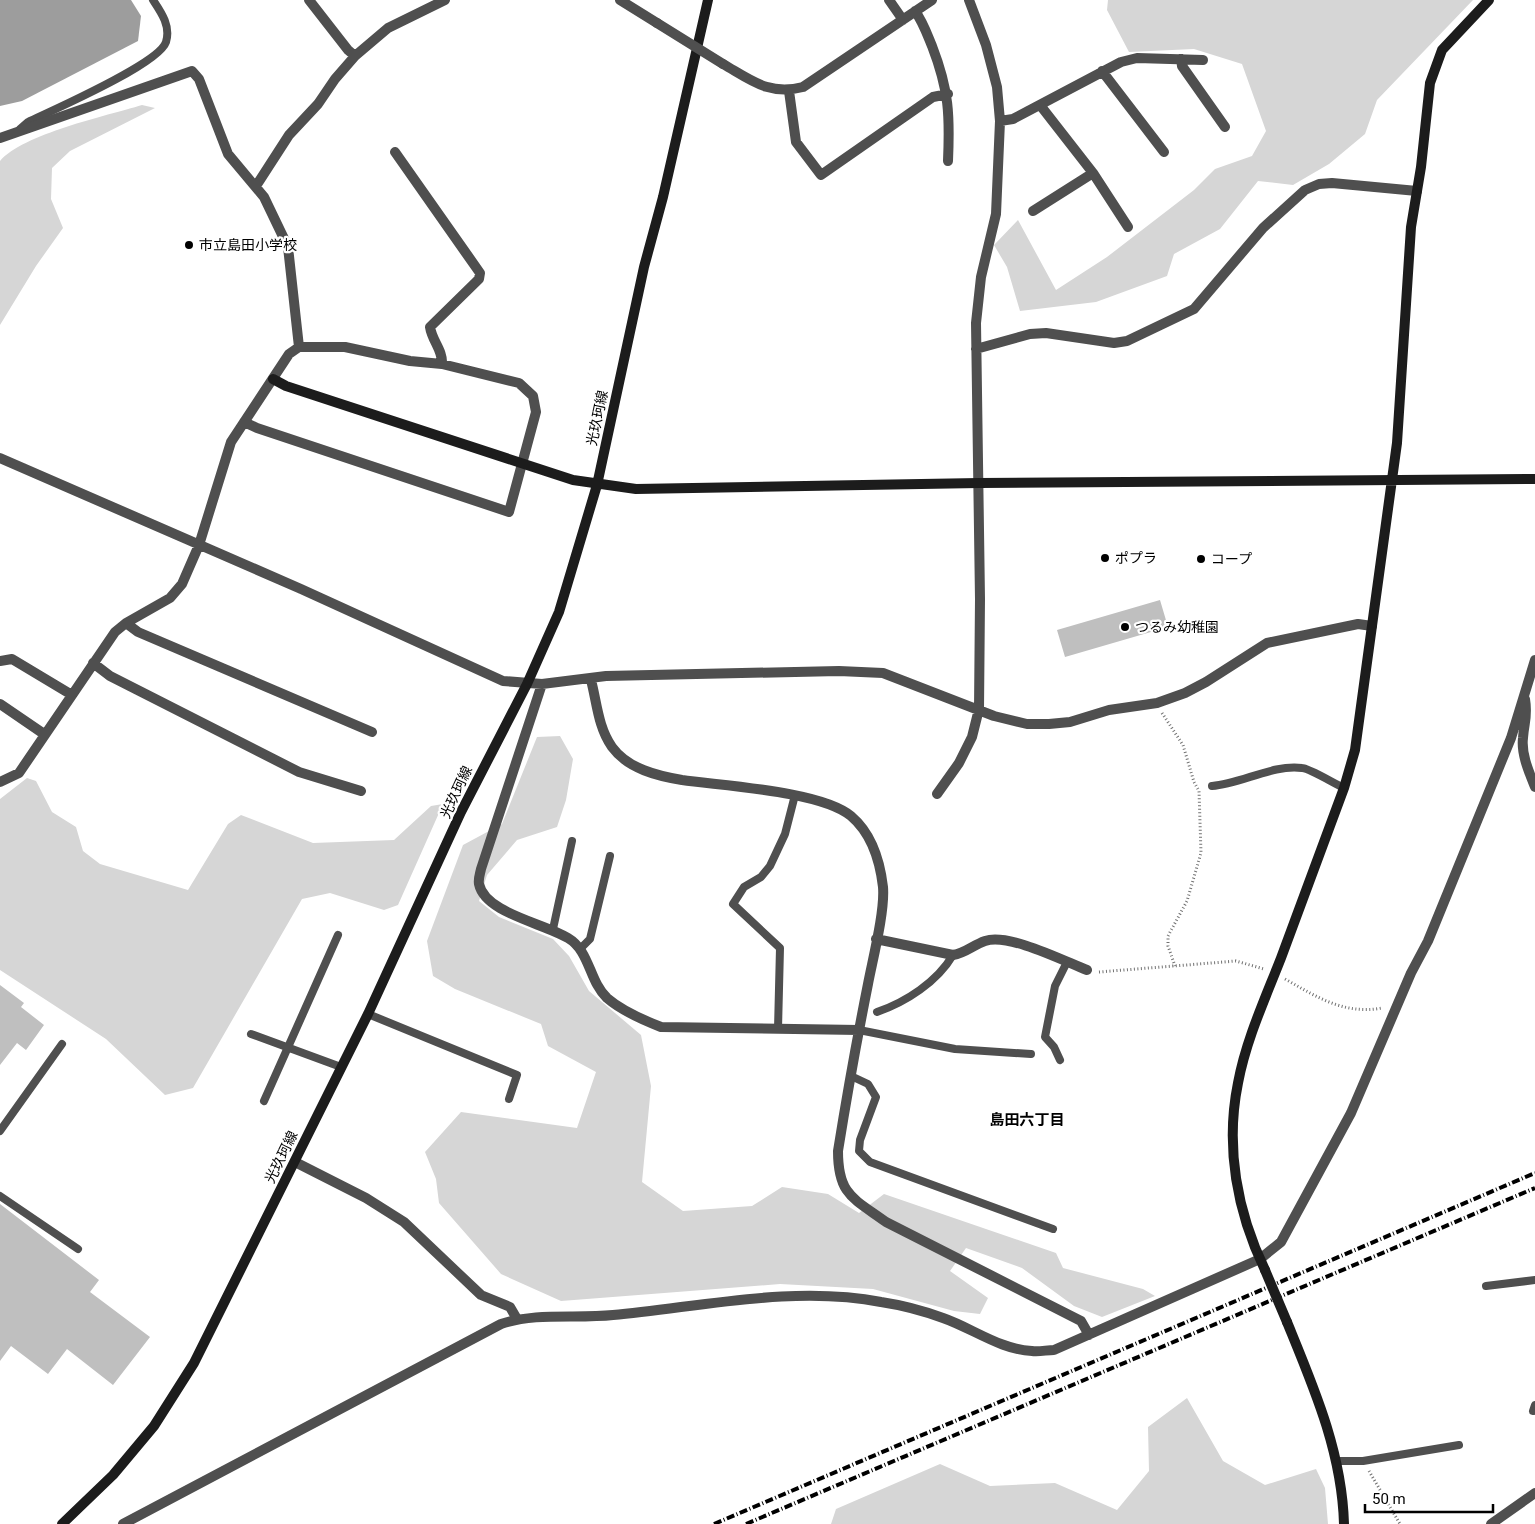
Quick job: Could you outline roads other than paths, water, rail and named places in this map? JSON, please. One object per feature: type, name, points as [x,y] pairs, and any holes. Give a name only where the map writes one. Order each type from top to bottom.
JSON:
[{"type":"street","points":[[308,0],[348,50],[355,56]]},
{"type":"street","points":[[256,186],[289,135],[318,104],[335,79],[355,56],[388,28],[445,0]]},
{"type":"street","points":[[620,0],[722,64],[773,91],[789,91],[803,87],[932,0]]},
{"type":"street","name":"光玖珂線","points":[[62,1524],[113,1475],[154,1426],[194,1363],[368,1014],[486,761],[527,684],[559,612],[597,485],[644,267],[663,197],[708,0]]},
{"type":"street","points":[[889,0],[903,20]]},
{"type":"street","points":[[937,794],[959,763],[972,737],[979,709],[979,482],[976,349],[981,277],[996,214],[1000,121],[997,87],[986,45],[969,0]]},
{"type":"street","points":[[1344,1524],[1337,1461],[1316,1395],[1245,1223],[1238,1196],[1233,1113],[1244,1058],[1344,788],[1355,750],[1393,479],[1411,227],[1430,83],[1442,50],[1490,0]]},
{"type":"street","points":[[915,12],[926,31],[944,76],[948,94],[950,112],[948,161]]},
{"type":"street","points":[[1000,121],[1013,119],[1121,62],[1137,58],[1203,60]]},
{"type":"street","points":[[1181,59],[1182,66],[1225,127]]},
{"type":"street","points":[[0,138],[14,135],[192,71],[199,79],[228,154],[264,197],[288,247],[299,347]]},
{"type":"street","points":[[1102,71],[1164,152]]},
{"type":"street","points":[[789,91],[796,142],[821,175],[933,97],[948,94]]},
{"type":"street","points":[[1040,104],[1094,173],[1128,228]]},
{"type":"street","points":[[395,152],[480,273],[478,279],[430,327],[431,333],[442,354],[442,364]]},
{"type":"street","points":[[1033,211],[1094,173]]},
{"type":"street","points":[[976,349],[1030,334],[1046,333],[1114,343],[1127,342],[1194,309],[1263,228],[1305,190],[1319,184],[1332,183],[1416,191]]},
{"type":"street","points":[[0,782],[19,774],[44,734],[115,632],[126,623],[170,598],[182,584],[199,545],[231,442],[244,422],[273,379],[289,354],[299,347],[345,348],[410,361],[442,364],[519,382],[533,396],[536,412],[523,464],[508,512],[244,422]]},
{"type":"street","points":[[273,379],[296,389],[523,464],[597,485],[636,489],[979,482],[1535,478]]},
{"type":"street","points":[[0,458],[503,681],[527,684],[591,680],[606,676],[839,671],[882,673],[994,716],[1027,724],[1049,724],[1070,722],[1109,710],[1157,702],[1185,693],[1206,682],[1267,643],[1358,624],[1372,626]]},
{"type":"street","points":[[126,623],[138,632],[372,732]]},
{"type":"street","points":[[0,661],[12,659],[72,695]]},
{"type":"street","points":[[122,1524],[501,1324],[517,1319],[613,1315],[669,1307],[804,1296],[842,1296],[882,1302],[943,1318],[1005,1345],[1030,1351],[1054,1350],[1260,1259],[1281,1242],[1351,1113],[1397,1005],[1428,941],[1511,738],[1535,660]]},
{"type":"street","points":[[93,663],[110,676],[299,772],[361,791]]},
{"type":"street","points":[[591,680],[600,724],[613,749],[636,768],[662,777],[795,795],[834,805],[851,816],[869,837],[878,862],[883,888],[876,939],[838,1151],[838,1167],[842,1186],[859,1203],[886,1222],[1081,1321],[1089,1335]]},
{"type":"street","points":[[542,684],[478,882],[483,894],[496,907],[553,929],[575,942],[607,997],[638,1017],[661,1027],[859,1030]]},
{"type":"street","points":[[1525,696],[1528,715],[1522,739],[1525,762],[1535,787]]},
{"type":"street","points":[[0,704],[44,734]]},
{"type":"street","points":[[876,939],[953,955],[963,954],[985,941],[998,940],[1029,947],[1087,970]]},
{"type":"street","points":[[294,1162],[366,1198],[404,1222],[481,1295],[510,1307],[517,1319]]},
{"type":"street","points":[[1491,1524],[1535,1493]]},
{"type":"lane","points":[[14,135],[28,122],[107,84],[156,56],[166,43],[168,30],[162,13],[153,0]]},
{"type":"lane","points":[[1212,786],[1224,785],[1271,771],[1303,767],[1344,788]]},
{"type":"lane","points":[[778,1029],[780,948],[733,904],[744,887],[760,877],[770,866],[785,834],[795,795]]},
{"type":"lane","points":[[553,929],[572,841]]},
{"type":"lane","points":[[580,949],[590,939],[610,856]]},
{"type":"lane","points":[[264,1101],[338,935]]},
{"type":"lane","points":[[877,1012],[902,1003],[946,967],[953,955]]},
{"type":"lane","points":[[1060,1060],[1054,1046],[1045,1037],[1055,986],[1067,962]]},
{"type":"lane","points":[[368,1014],[517,1075],[509,1099]]},
{"type":"lane","points":[[859,1030],[955,1049],[1031,1054]]},
{"type":"lane","points":[[251,1034],[341,1067]]},
{"type":"lane","points":[[0,1131],[62,1044]]},
{"type":"lane","points":[[851,1076],[868,1084],[876,1097],[860,1140],[859,1152],[870,1162],[1053,1229]]},
{"type":"lane","points":[[0,1196],[78,1249]]},
{"type":"lane","points":[[1486,1286],[1535,1280]]},
{"type":"lane","points":[[1337,1461],[1363,1461],[1459,1444]]},
{"type":"railway","points":[[714,1524],[1535,1173]]},
{"type":"railway","points":[[746,1524],[1535,1188]]},
{"type":"place","name":"市立島田小学校","points":[[189,245]]},
{"type":"place","name":"ポプラ","points":[[1105,558]]},
{"type":"place","name":"コープ","points":[[1201,559]]},
{"type":"place","name":"つるみ幼稚園","points":[[1125,627]]},
{"type":"district","name":"島田六丁目","points":[[1027,1120]]}]
